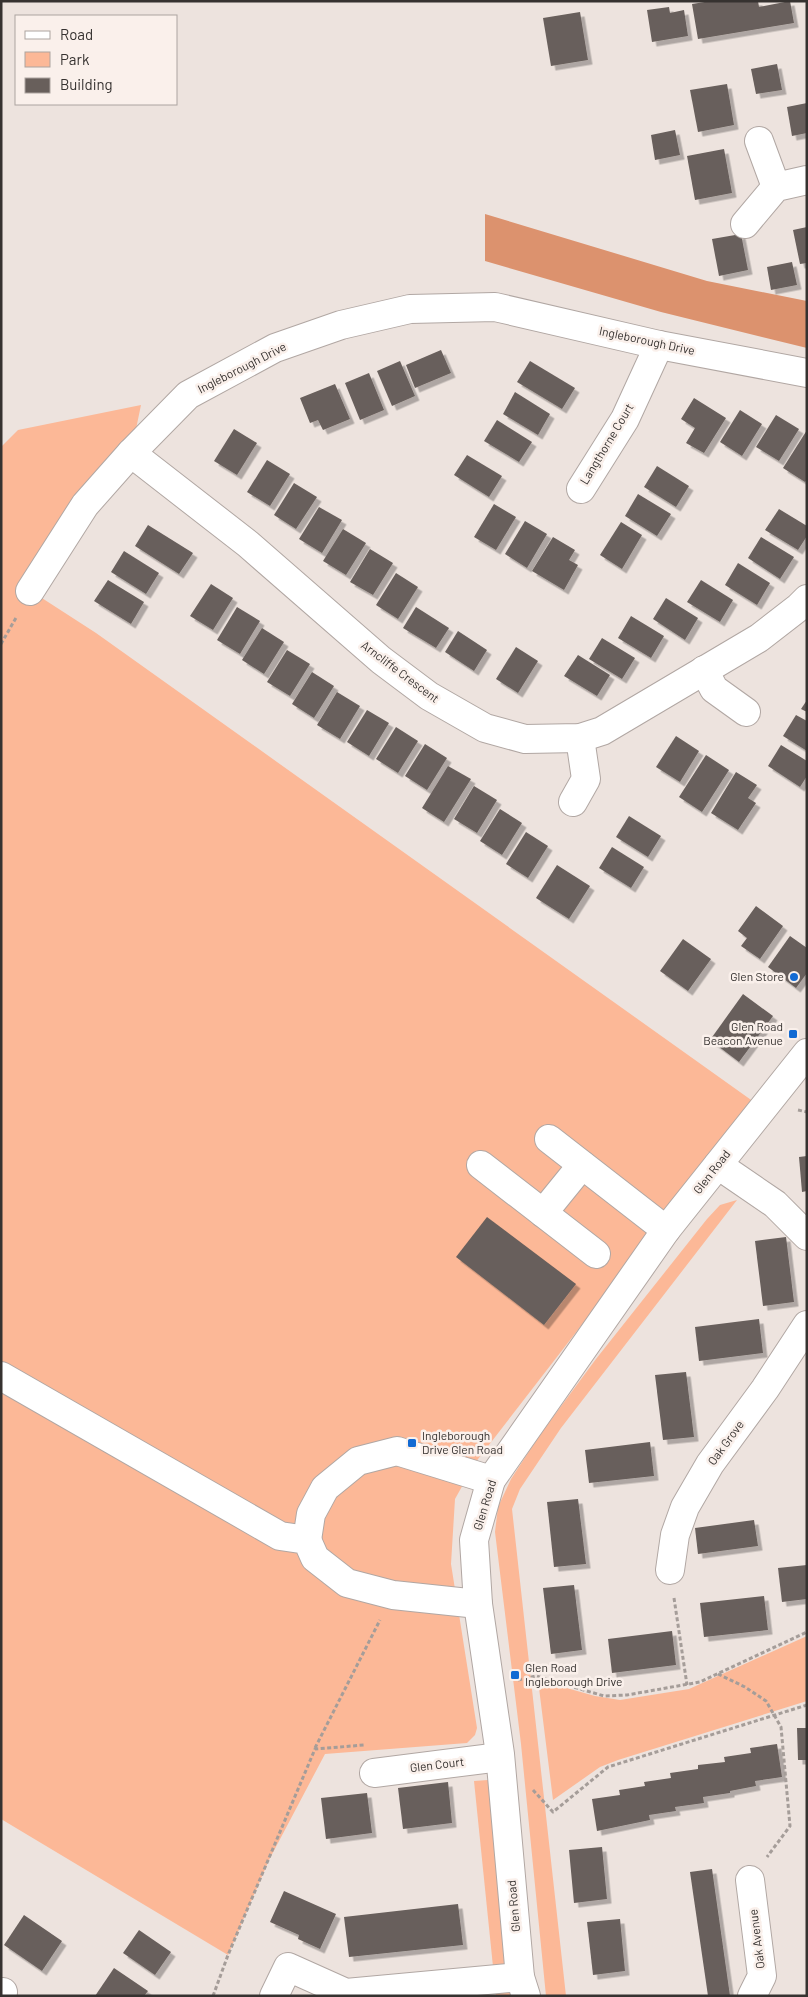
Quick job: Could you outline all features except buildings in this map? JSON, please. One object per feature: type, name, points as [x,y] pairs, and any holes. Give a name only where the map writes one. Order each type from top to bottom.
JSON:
[{"type":"street","points":[[758,140],[776,188]]},
{"type":"street","points":[[745,224],[776,188],[807,180]]},
{"type":"street","name":"Ingleborough Drive","points":[[30,591],[85,505],[131,453],[188,396],[275,348],[341,325],[410,309],[496,307],[659,345],[807,373]]},
{"type":"street","name":"Langthorne Court","points":[[581,489],[625,419],[659,345]]},
{"type":"street","name":"Arncliffe Crescent","points":[[131,453],[248,544],[381,660],[428,696],[485,728],[525,739],[580,738],[602,731],[759,638],[800,607],[807,599]]},
{"type":"street","points":[[704,670],[714,689],[746,712]]},
{"type":"street","points":[[573,802],[586,779],[580,738]]},
{"type":"street","name":"Glen Road","points":[[523,1987],[500,1755],[478,1604],[474,1540],[491,1480],[666,1230],[807,1053]]},
{"type":"street","points":[[549,1139],[666,1230]]},
{"type":"street","points":[[482,1165],[596,1254]]},
{"type":"street","points":[[543,1213],[582,1165]]},
{"type":"street","points":[[718,1165],[775,1204],[807,1236]]},
{"type":"street","name":"Oak Grove","points":[[670,1570],[675,1535],[685,1507],[710,1464],[765,1389],[807,1325]]},
{"type":"street","points":[[1,1376],[280,1536],[307,1540]]},
{"type":"street","points":[[478,1604],[393,1595],[347,1582],[315,1558],[307,1540],[311,1514],[325,1488],[358,1461],[397,1451],[491,1480]]},
{"type":"street","name":"Glen Court","points":[[374,1773],[500,1755]]},
{"type":"street","name":"Oak Avenue","points":[[750,1880],[762,1976],[752,1996]]},
{"type":"street","points":[[274,1996],[288,1967],[346,1993],[523,1987]]},
{"type":"path","points":[[670,1570],[686,1685]]},
{"type":"path","points":[[213,1996],[228,1955],[315,1749],[393,1595]]},
{"type":"path","points":[[490,1686],[536,1676],[604,1696],[626,1695],[686,1685],[718,1674],[807,1632]]},
{"type":"path","points":[[718,1674],[745,1687],[766,1701],[781,1726],[790,1826],[750,1880]]},
{"type":"path","points":[[500,1755],[553,1812],[608,1767],[807,1705]]},
{"type":"path","points":[[315,1749],[369,1744]]},
{"type":"green space","points":[[141,405],[131,453],[31,591],[96,633],[754,1102],[475,1463],[455,1499],[451,1564],[477,1728],[475,1735],[467,1743],[325,1754],[269,1860],[228,1955],[1,1819],[1,447],[18,430]]},
{"type":"green space","points":[[737,1200],[561,1428],[520,1489],[512,1509],[566,1996],[546,1996],[521,1744],[495,1532],[498,1507],[511,1479],[539,1436],[596,1359],[707,1219],[720,1205]]},
{"type":"green space","points":[[807,1636],[807,1701],[600,1767],[553,1800],[538,1680],[595,1696],[620,1700],[689,1689]]},
{"type":"green space","points":[[488,1780],[512,1996],[496,1996],[474,1781]]},
{"type":"shaded area","points":[[485,214],[707,281],[807,301],[807,348],[661,312],[485,261]]},
{"type":"place","name":"Glen Store","points":[[794,977]]},
{"type":"place","name":"Glen Road Beacon Avenue","points":[[793,1034]]},
{"type":"place","name":"Ingleborough Drive Glen Road","points":[[412,1443]]},
{"type":"place","name":"Glen Road Ingleborough Drive","points":[[515,1675]]}]
